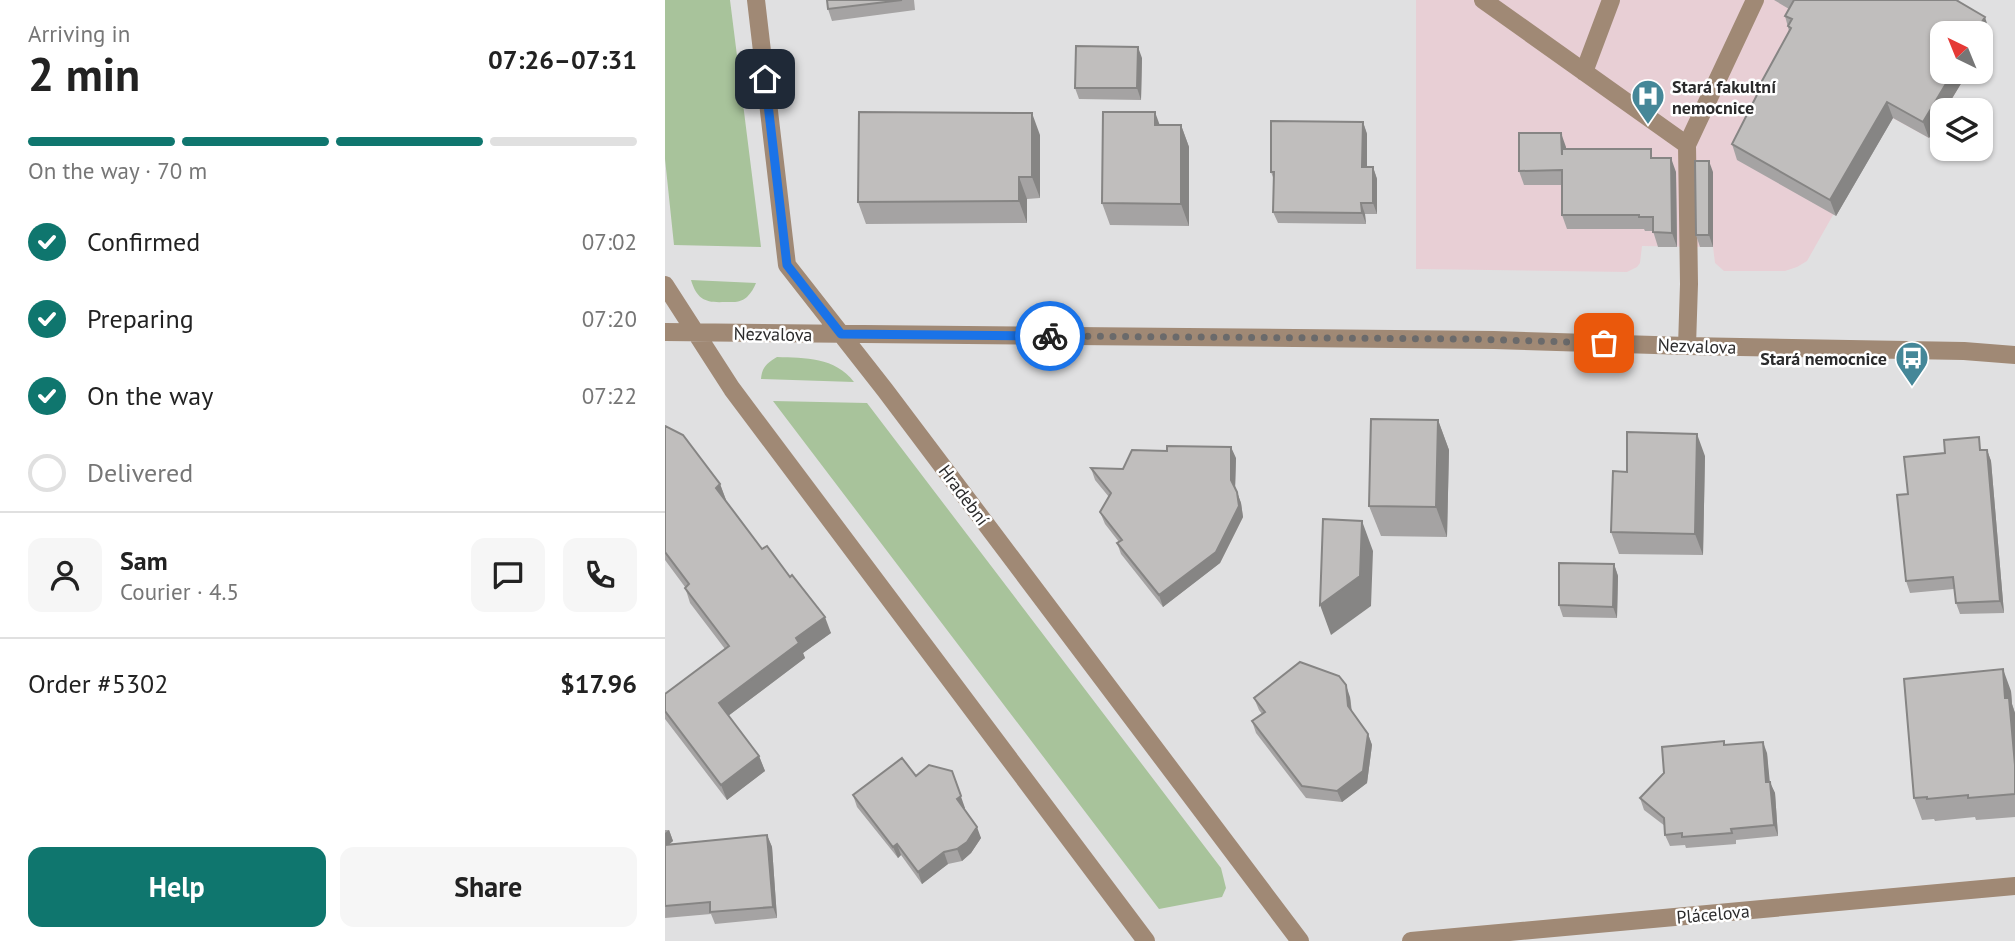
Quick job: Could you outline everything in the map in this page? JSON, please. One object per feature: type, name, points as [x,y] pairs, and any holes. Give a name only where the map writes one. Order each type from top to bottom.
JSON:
[{"type":"street","name":"Hradební","points":[[755,0],[787,265],[885,390],[1300,941]]},
{"type":"street","points":[[1483,0],[1687,145]]},
{"type":"street","points":[[1584,72],[1611,0]]},
{"type":"street","points":[[1687,346],[1687,145],[1755,0]]},
{"type":"street","points":[[665,285],[732,389],[1146,941]]},
{"type":"street","name":"Nezvalova","points":[[665,332],[1495,340],[1964,351],[2015,355]]},
{"type":"street","name":"Plácelova","points":[[1411,941],[2015,886]]},
{"type":"shaded area","name":"Stará fakultní nemocnice","points":[[1416,0],[1951,0],[1947,7],[1970,21],[1930,21],[1930,84],[1961,84],[1952,98],[1930,98],[1929,138],[1887,115],[1869,158],[1836,215],[1833,215],[1807,261],[1797,267],[1785,271],[1724,271],[1715,263],[1713,247],[1642,246],[1640,263],[1627,272],[1416,269]]},
{"type":"green space","points":[[665,0],[730,0],[761,247],[674,245],[665,159]]},
{"type":"green space","points":[[691,280],[756,283],[750,294],[742,300],[718,302],[707,301],[699,296]]},
{"type":"green space","points":[[777,357],[829,363],[854,382],[761,379],[766,366]]},
{"type":"green space","points":[[773,401],[867,403],[1221,868],[1226,888],[1222,897],[1159,909]]},
{"type":"building","points":[[827,0],[902,0],[828,9]]},
{"type":"building","points":[[1794,0],[1956,0],[1985,17],[1982,21],[1930,21],[1930,84],[1946,84],[1937,98],[1930,98],[1930,110],[1923,122],[1887,102],[1830,200],[1732,144],[1759,91],[1757,90],[1791,28],[1788,26],[1792,19],[1785,16]]},
{"type":"building","points":[[1076,46],[1138,47],[1137,88],[1075,88]]},
{"type":"building","points":[[859,112],[1032,113],[1032,177],[1019,177],[1019,201],[858,202]]},
{"type":"building","points":[[1103,112],[1155,112],[1155,125],[1181,125],[1181,204],[1102,203]]},
{"type":"building","points":[[1271,121],[1363,122],[1362,167],[1373,167],[1373,203],[1361,203],[1362,213],[1273,212]]},
{"type":"building","points":[[1519,133],[1561,133],[1562,155],[1562,149],[1651,149],[1651,158],[1671,158],[1672,233],[1653,232],[1653,217],[1562,215],[1562,170],[1519,171]]},
{"type":"building","points":[[1695,161],[1709,161],[1709,235],[1696,235]]},
{"type":"building","points":[[1371,419],[1438,420],[1436,507],[1369,506]]},
{"type":"building","points":[[665,426],[683,435],[720,484],[716,488],[762,549],[767,546],[825,617],[796,638],[799,643],[719,703],[759,756],[721,785],[665,711],[665,694],[729,646],[685,588],[689,584],[665,552]]},
{"type":"building","points":[[1627,432],[1697,434],[1695,534],[1611,532],[1613,471],[1627,472]]},
{"type":"building","points":[[1979,437],[1980,450],[1987,450],[2000,601],[1956,603],[1953,577],[1906,581],[1897,495],[1908,494],[1904,457],[1945,453],[1944,440]]},
{"type":"building","points":[[1167,446],[1231,447],[1231,480],[1237,492],[1239,506],[1216,552],[1159,595],[1117,543],[1122,540],[1100,512],[1111,493],[1091,468],[1123,469],[1132,450],[1167,451]]},
{"type":"building","points":[[1323,519],[1362,521],[1360,576],[1320,605]]},
{"type":"building","points":[[1559,563],[1614,564],[1613,607],[1559,605]]},
{"type":"building","points":[[1300,662],[1339,676],[1346,685],[1348,706],[1368,734],[1363,771],[1337,791],[1302,786],[1252,721],[1265,712],[1254,698]]},
{"type":"building","points":[[2003,669],[2005,698],[2009,698],[2015,794],[1968,798],[1968,795],[1914,798],[1904,679]]},
{"type":"building","points":[[1724,741],[1724,745],[1763,742],[1766,782],[1770,782],[1774,825],[1731,829],[1732,833],[1682,837],[1682,833],[1665,835],[1664,818],[1640,798],[1664,773],[1662,747]]},
{"type":"building","points":[[902,758],[916,776],[929,765],[952,771],[961,796],[957,799],[977,827],[967,842],[957,849],[944,852],[918,872],[897,844],[893,847],[853,795]]},
{"type":"building","points":[[767,835],[773,907],[710,912],[710,902],[665,906],[665,845]]},
{"type":"way so far","points":[[1050,336],[1467,339],[1604,343]]},
{"type":"place","name":"Stará fakultní nemocnice","points":[[1648,126]]},
{"type":"place","name":"Stará nemocnice","points":[[1912,388]]},
{"type":"route","points":[[765,79],[787,265],[841,334],[1050,336]]}]
